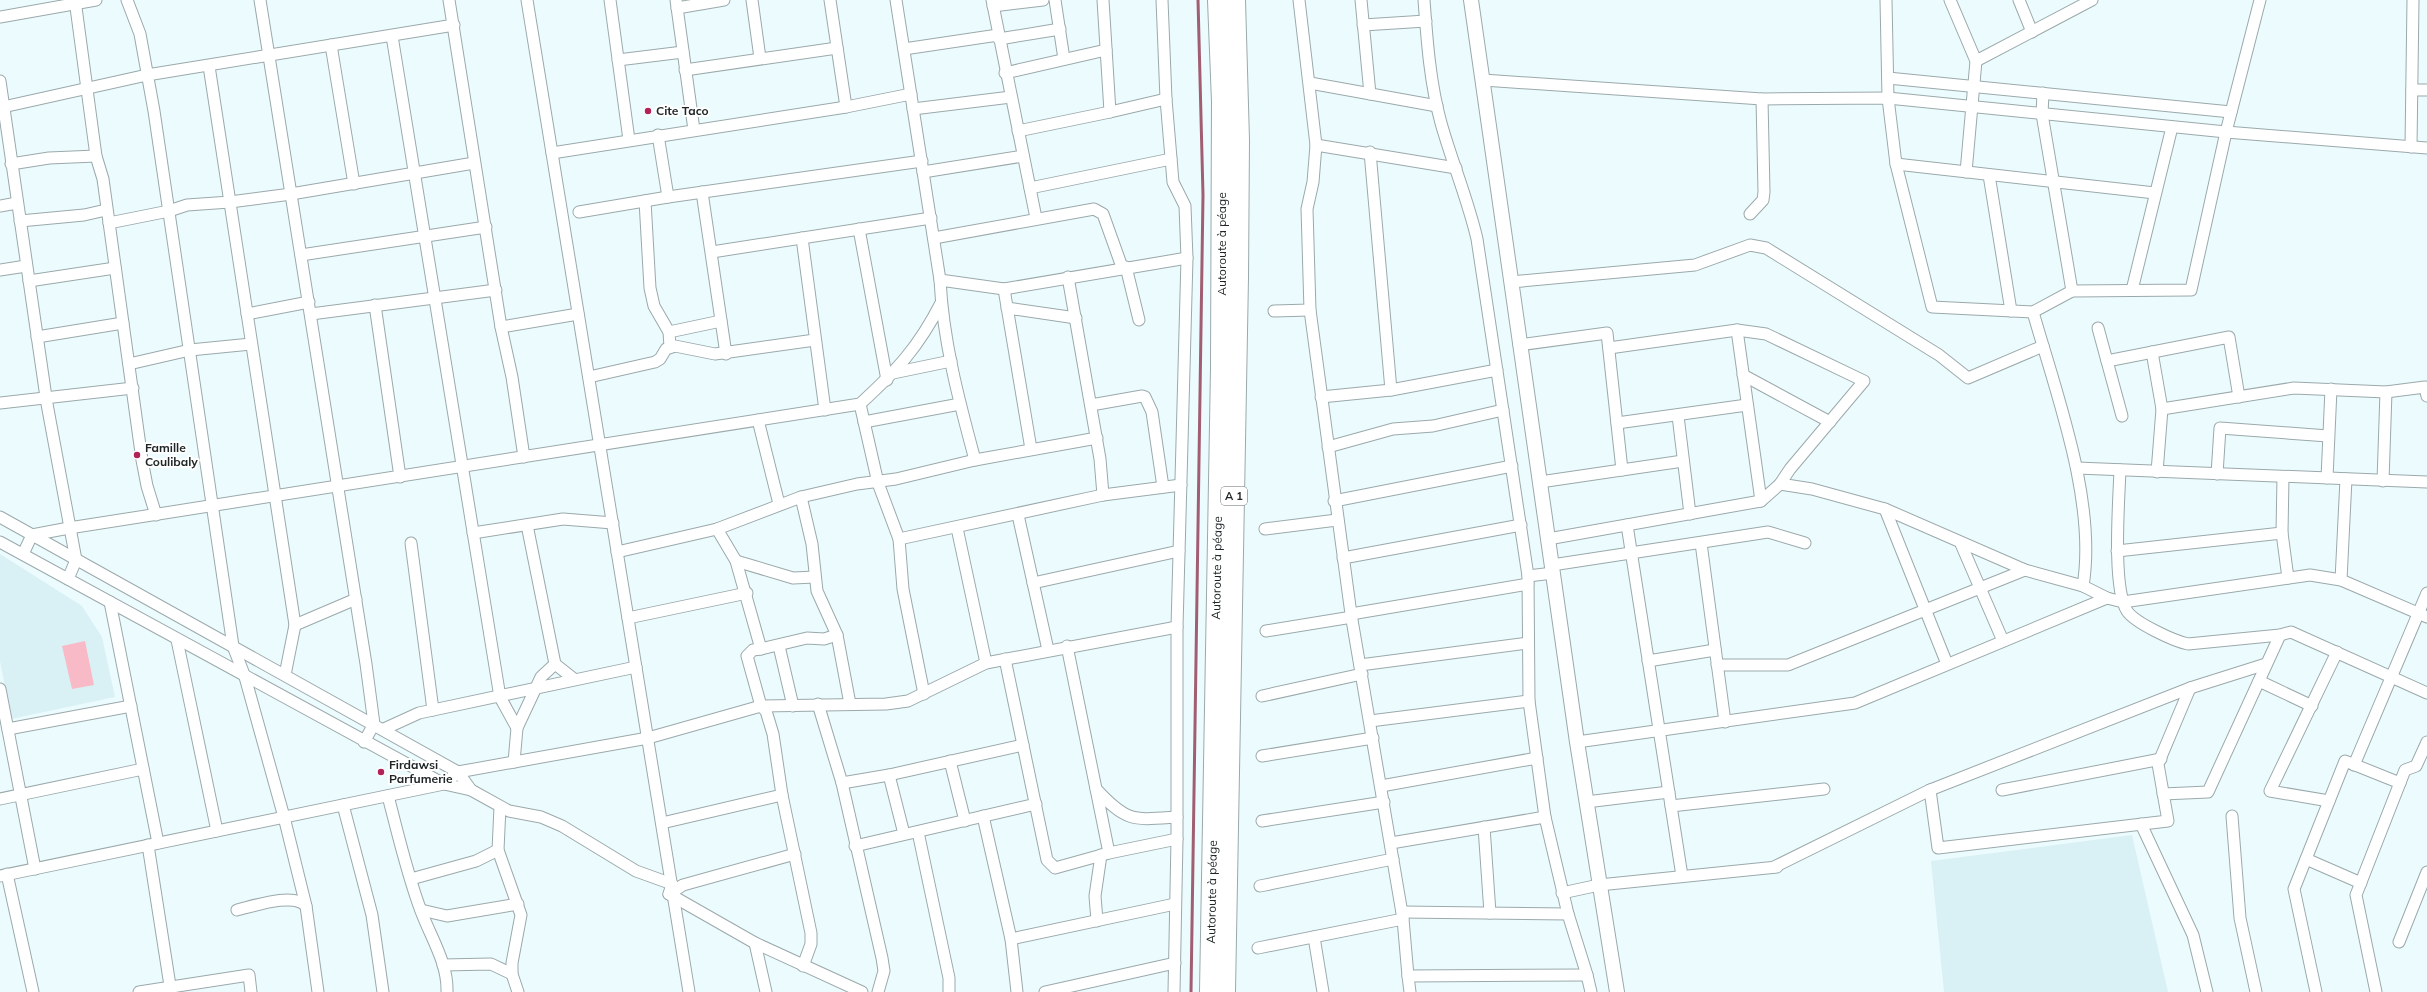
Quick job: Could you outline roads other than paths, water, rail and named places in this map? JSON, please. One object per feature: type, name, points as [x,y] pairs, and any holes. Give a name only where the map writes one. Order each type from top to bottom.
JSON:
[{"type":"highway","name":"Autoroute à péage","points":[[1210,992],[1221,337],[1222,102],[1218,0]]},
{"type":"highway","name":"A 1","points":[[1225,992],[1238,277],[1239,140],[1235,0]]},
{"type":"street","points":[[0,17],[75,2],[96,0]]},
{"type":"street","points":[[127,0],[140,34],[169,211],[233,646],[245,677],[284,817],[306,906],[318,992]]},
{"type":"street","points":[[260,0],[356,599],[374,724],[364,742]]},
{"type":"street","points":[[449,0],[474,163],[486,227],[501,327],[512,378],[524,457]]},
{"type":"street","points":[[527,0],[618,552],[672,892],[690,992]]},
{"type":"street","points":[[610,0],[629,140]]},
{"type":"street","points":[[694,130],[676,4],[724,0]]},
{"type":"street","points":[[752,0],[760,58]]},
{"type":"street","points":[[830,0],[846,107]]},
{"type":"street","points":[[896,0],[934,238],[940,280],[941,303],[960,404],[975,460]]},
{"type":"street","points":[[1036,218],[998,37],[993,3],[1043,0]]},
{"type":"street","points":[[1055,0],[1064,59]]},
{"type":"street","points":[[1103,0],[1110,112]]},
{"type":"street","points":[[1162,0],[1166,99],[1173,182],[1185,206],[1187,258],[1177,627],[1177,839],[1174,992]]},
{"type":"street","points":[[1299,0],[1316,144],[1313,182],[1307,209],[1310,310],[1337,520],[1403,915],[1410,992]]},
{"type":"street","points":[[1361,0],[1370,94]]},
{"type":"street","points":[[1424,0],[1432,87],[1477,239],[1521,525],[1528,580],[1529,700],[1545,817],[1562,893],[1587,975],[1590,992]]},
{"type":"street","points":[[1471,0],[1519,345],[1577,742],[1617,992]]},
{"type":"street","points":[[1886,0],[1888,98],[1896,164],[1932,307],[2034,312],[2072,290],[2191,290],[2226,132],[2260,0]]},
{"type":"street","points":[[1950,0],[1976,61],[1966,172]]},
{"type":"street","points":[[2019,0],[2032,32]]},
{"type":"street","points":[[1976,61],[2090,0]]},
{"type":"street","points":[[2411,147],[2414,0]]},
{"type":"street","points":[[75,2],[88,88],[96,156],[103,179],[106,210],[133,388],[143,466],[156,515]]},
{"type":"street","points":[[1363,25],[1426,21]]},
{"type":"street","points":[[3,107],[146,75],[209,66],[454,25]]},
{"type":"street","points":[[904,49],[1060,30]]},
{"type":"street","points":[[392,36],[500,697],[517,728]]},
{"type":"street","points":[[331,45],[354,184]]},
{"type":"street","points":[[685,70],[837,48]]},
{"type":"street","points":[[1006,73],[1106,50]]},
{"type":"street","points":[[618,60],[683,52]]},
{"type":"street","points":[[209,66],[295,625],[285,675]]},
{"type":"street","points":[[1888,78],[2231,112]]},
{"type":"street","points":[[1483,80],[1762,99],[1888,98],[2172,127],[2427,148]]},
{"type":"street","points":[[1310,83],[1437,106]]},
{"type":"street","points":[[0,85],[3,107],[4,147],[11,164],[46,398],[76,560],[68,579]]},
{"type":"street","points":[[2412,90],[2427,90]]},
{"type":"street","points":[[2043,93],[2042,114],[2072,290]]},
{"type":"street","points":[[552,153],[658,135],[846,107],[911,94]]},
{"type":"street","points":[[913,109],[1011,97]]},
{"type":"street","points":[[1018,131],[1166,99]]},
{"type":"street","points":[[1750,214],[1763,200],[1764,192],[1762,99]]},
{"type":"street","points":[[2132,290],[2172,127]]},
{"type":"street","points":[[658,135],[668,197]]},
{"type":"street","points":[[1316,144],[1370,152],[1456,168]]},
{"type":"street","points":[[1370,152],[1391,390]]},
{"type":"street","points":[[11,164],[49,158],[96,156]]},
{"type":"street","points":[[923,172],[1023,156]]},
{"type":"street","points":[[1030,188],[1171,159]]},
{"type":"street","points":[[579,212],[668,197],[922,161]]},
{"type":"street","points":[[109,224],[169,211],[188,205],[230,202],[291,194],[474,163]]},
{"type":"street","points":[[1896,164],[2054,183],[2155,193]]},
{"type":"street","points":[[1989,175],[2011,310]]},
{"type":"street","points":[[702,192],[726,354]]},
{"type":"street","points":[[645,201],[650,288],[654,306],[669,332],[670,347]]},
{"type":"street","points":[[0,206],[16,203]]},
{"type":"street","points":[[934,238],[1086,209],[1100,210],[1106,221],[1124,267],[1139,320]]},
{"type":"street","points":[[20,221],[84,215],[106,210]]},
{"type":"street","points":[[712,252],[930,218]]},
{"type":"street","points":[[301,255],[486,227]]},
{"type":"street","points":[[859,229],[890,376]]},
{"type":"street","points":[[802,238],[825,410]]},
{"type":"street","points":[[1511,282],[1696,265],[1750,245],[1766,248],[1939,355],[1968,378],[2043,346]]},
{"type":"street","points":[[940,280],[1004,289],[1124,267],[1187,258]]},
{"type":"street","points":[[0,270],[26,266]]},
{"type":"street","points":[[29,281],[115,268]]},
{"type":"street","points":[[1068,277],[1097,438],[1103,495]]},
{"type":"street","points":[[1004,289],[1031,449]]},
{"type":"street","points":[[311,314],[496,290]]},
{"type":"street","points":[[247,314],[309,302]]},
{"type":"street","points":[[32,535],[860,404],[890,376],[924,336],[941,303]]},
{"type":"street","points":[[375,306],[400,476]]},
{"type":"street","points":[[1007,308],[1076,318]]},
{"type":"street","points":[[1274,311],[1310,310]]},
{"type":"street","points":[[2034,312],[2077,468],[2087,560],[2083,586]]},
{"type":"street","points":[[501,327],[578,314]]},
{"type":"street","points":[[669,332],[721,321]]},
{"type":"street","points":[[37,337],[123,323]]},
{"type":"street","points":[[2098,328],[2122,416]]},
{"type":"street","points":[[1548,539],[1761,501],[1780,484],[1790,468],[1864,380],[1766,334],[1737,330],[1609,348]]},
{"type":"street","points":[[1737,330],[1761,501]]},
{"type":"street","points":[[1519,345],[1607,333],[1622,470]]},
{"type":"street","points":[[2107,361],[2229,337],[2239,397]]},
{"type":"street","points":[[589,377],[655,362],[670,347],[682,345],[706,354],[726,354],[815,340]]},
{"type":"street","points":[[129,364],[190,350],[251,344]]},
{"type":"street","points":[[2152,352],[2162,409],[2157,472]]},
{"type":"street","points":[[890,376],[951,361]]},
{"type":"street","points":[[1321,397],[1391,390],[1497,370]]},
{"type":"street","points":[[1743,374],[1830,422]]},
{"type":"street","points":[[2162,409],[2294,388],[2386,392],[2425,387],[2427,396]]},
{"type":"street","points":[[0,403],[133,388]]},
{"type":"street","points":[[2327,478],[2331,389]]},
{"type":"street","points":[[2383,481],[2386,392]]},
{"type":"street","points":[[1091,404],[1142,396],[1145,397],[1152,412],[1163,487]]},
{"type":"street","points":[[860,404],[878,483],[899,539],[903,589],[924,694]]},
{"type":"street","points":[[864,422],[960,404]]},
{"type":"street","points":[[1617,423],[1678,416],[1748,405]]},
{"type":"street","points":[[1328,447],[1393,429],[1433,426],[1503,410]]},
{"type":"street","points":[[1678,416],[1690,514]]},
{"type":"street","points":[[758,420],[779,504]]},
{"type":"street","points":[[2217,474],[2220,428],[2328,436]]},
{"type":"street","points":[[618,552],[717,529],[779,504],[801,497],[857,484],[878,483],[975,460],[1097,438]]},
{"type":"street","points":[[1540,482],[1683,461]]},
{"type":"street","points":[[1334,500],[1512,466]]},
{"type":"street","points":[[2077,468],[2427,482]]},
{"type":"street","points":[[2120,470],[2117,551],[2123,602],[2127,612],[2141,622],[2176,641],[2188,644],[2280,635],[2290,632],[2427,693]]},
{"type":"street","points":[[2283,477],[2282,534],[2288,578]]},
{"type":"street","points":[[2341,580],[2346,479]]},
{"type":"street","points":[[1780,484],[1812,489],[1884,510],[2024,570],[2083,586],[2107,598],[2123,602],[2310,575],[2341,580],[2423,615]]},
{"type":"street","points":[[899,539],[1018,515],[1103,495],[1180,486]]},
{"type":"street","points":[[801,497],[812,544],[815,577],[820,601],[837,635],[850,704]]},
{"type":"street","points":[[1884,510],[1947,664]]},
{"type":"street","points":[[1018,515],[1048,650]]},
{"type":"street","points":[[0,517],[384,729],[458,772],[470,790]]},
{"type":"street","points":[[473,533],[563,519],[613,523]]},
{"type":"street","points":[[1264,529],[1337,520]]},
{"type":"street","points":[[527,525],[555,664],[574,679]]},
{"type":"street","points":[[1343,558],[1521,525]]},
{"type":"street","points":[[1627,525],[1682,876]]},
{"type":"street","points":[[956,528],[986,663]]},
{"type":"street","points":[[717,529],[736,561],[747,593],[761,649]]},
{"type":"street","points":[[1266,630],[1352,615],[1528,580],[1552,569],[1632,553],[1768,532],[1805,543]]},
{"type":"street","points":[[2117,551],[2282,534]]},
{"type":"street","points":[[23,554],[32,535]]},
{"type":"street","points":[[0,542],[364,742],[444,784],[470,790],[500,807],[541,817],[562,826],[755,943],[862,992]]},
{"type":"street","points":[[411,542],[434,710]]},
{"type":"street","points":[[1701,542],[1725,722]]},
{"type":"street","points":[[1961,544],[2003,641]]},
{"type":"street","points":[[1033,582],[1179,551]]},
{"type":"street","points":[[736,561],[793,578],[815,577]]},
{"type":"street","points":[[1717,665],[1788,665],[2024,570]]},
{"type":"street","points":[[628,618],[747,593]]},
{"type":"street","points":[[2354,765],[2391,677],[2423,615],[2427,593]]},
{"type":"street","points":[[1577,742],[1855,703],[2107,598]]},
{"type":"street","points":[[295,625],[356,599]]},
{"type":"street","points":[[110,602],[143,769],[170,990]]},
{"type":"street","points":[[33,992],[4,875],[444,784],[458,772],[648,738],[761,706],[886,704],[908,700],[924,694],[986,663],[1067,646],[1177,627]]},
{"type":"street","points":[[803,966],[811,944],[811,933],[782,795],[773,734],[766,711],[761,706],[748,656],[753,650],[779,646],[807,638],[824,639],[837,635]]},
{"type":"street","points":[[2163,794],[2208,792],[2280,635]]},
{"type":"street","points":[[177,640],[217,831]]},
{"type":"street","points":[[1262,696],[1361,670],[1528,642]]},
{"type":"street","points":[[779,646],[793,706]]},
{"type":"street","points":[[1067,646],[1096,789],[1105,854],[1095,896],[1097,921]]},
{"type":"street","points":[[1648,661],[1716,650]]},
{"type":"street","points":[[2329,801],[2270,791],[2337,652]]},
{"type":"street","points":[[1005,659],[1047,860],[1050,865],[1055,868],[1105,854],[1177,839]]},
{"type":"street","points":[[514,762],[517,728],[535,688],[545,672],[555,664]]},
{"type":"street","points":[[1562,893],[1599,885],[1776,867],[1930,790],[2190,688],[2266,664]]},
{"type":"street","points":[[384,729],[419,713],[636,667]]},
{"type":"street","points":[[2259,681],[2312,706]]},
{"type":"street","points":[[1930,790],[1938,848],[2168,820],[2158,764],[2190,688]]},
{"type":"street","points":[[0,689],[35,869]]},
{"type":"street","points":[[1370,721],[1529,700]]},
{"type":"street","points":[[818,704],[842,782],[884,971],[878,992]]},
{"type":"street","points":[[8,729],[131,706]]},
{"type":"street","points":[[1262,756],[1373,738]]},
{"type":"street","points":[[2376,992],[2356,895],[2405,770],[2416,766],[2427,742]]},
{"type":"street","points":[[842,782],[889,776],[1023,745]]},
{"type":"street","points":[[1381,786],[1537,758]]},
{"type":"street","points":[[2002,790],[2161,759]]},
{"type":"street","points":[[950,761],[964,821]]},
{"type":"street","points":[[2316,992],[2294,889],[2345,761],[2400,784]]},
{"type":"street","points":[[0,799],[143,769]]},
{"type":"street","points":[[889,776],[904,834]]},
{"type":"street","points":[[1096,789],[1122,814],[1137,819],[1177,817]]},
{"type":"street","points":[[1671,806],[1824,789]]},
{"type":"street","points":[[1586,802],[1669,792]]},
{"type":"street","points":[[662,823],[782,795]]},
{"type":"street","points":[[388,796],[421,910],[447,978],[446,992]]},
{"type":"street","points":[[1262,821],[1384,802]]},
{"type":"street","points":[[855,846],[1036,804]]},
{"type":"street","points":[[343,805],[372,915],[383,992]]},
{"type":"street","points":[[500,807],[498,850],[521,915],[519,933],[514,950],[512,974],[518,992]]},
{"type":"street","points":[[983,816],[1011,939],[1017,992]]},
{"type":"street","points":[[2232,816],[2240,918],[2256,992]]},
{"type":"street","points":[[1391,843],[1545,817]]},
{"type":"street","points":[[2141,824],[2193,935],[2207,992]]},
{"type":"street","points":[[1484,827],[1490,913]]},
{"type":"street","points":[[918,832],[949,978],[949,992]]},
{"type":"street","points":[[411,879],[476,861],[498,850]]},
{"type":"street","points":[[672,892],[683,885],[794,854]]},
{"type":"street","points":[[1260,886],[1393,859]]},
{"type":"street","points":[[2306,859],[2361,883]]},
{"type":"street","points":[[2399,942],[2427,872]]},
{"type":"street","points":[[237,910],[287,900],[297,900],[306,906]]},
{"type":"street","points":[[421,910],[447,916],[518,904]]},
{"type":"street","points":[[1011,939],[1175,904]]},
{"type":"street","points":[[1258,948],[1314,937],[1403,915],[1490,913],[1568,914]]},
{"type":"street","points":[[1314,937],[1323,992]]},
{"type":"street","points":[[755,943],[766,992]]},
{"type":"street","points":[[1045,992],[1085,988],[1175,963]]},
{"type":"street","points":[[443,965],[491,964],[512,974]]},
{"type":"street","points":[[140,992],[170,990],[249,975],[251,992]]},
{"type":"street","points":[[1408,976],[1587,975]]},
{"type":"waterway","points":[[1191,992],[1203,195],[1198,0]]},
{"type":"place","name":"Cite Taco","points":[[648,111]]},
{"type":"place","name":"Famille Coulibaly","points":[[137,455]]},
{"type":"place","name":"Firdawsi Parfumerie","points":[[381,772]]}]
